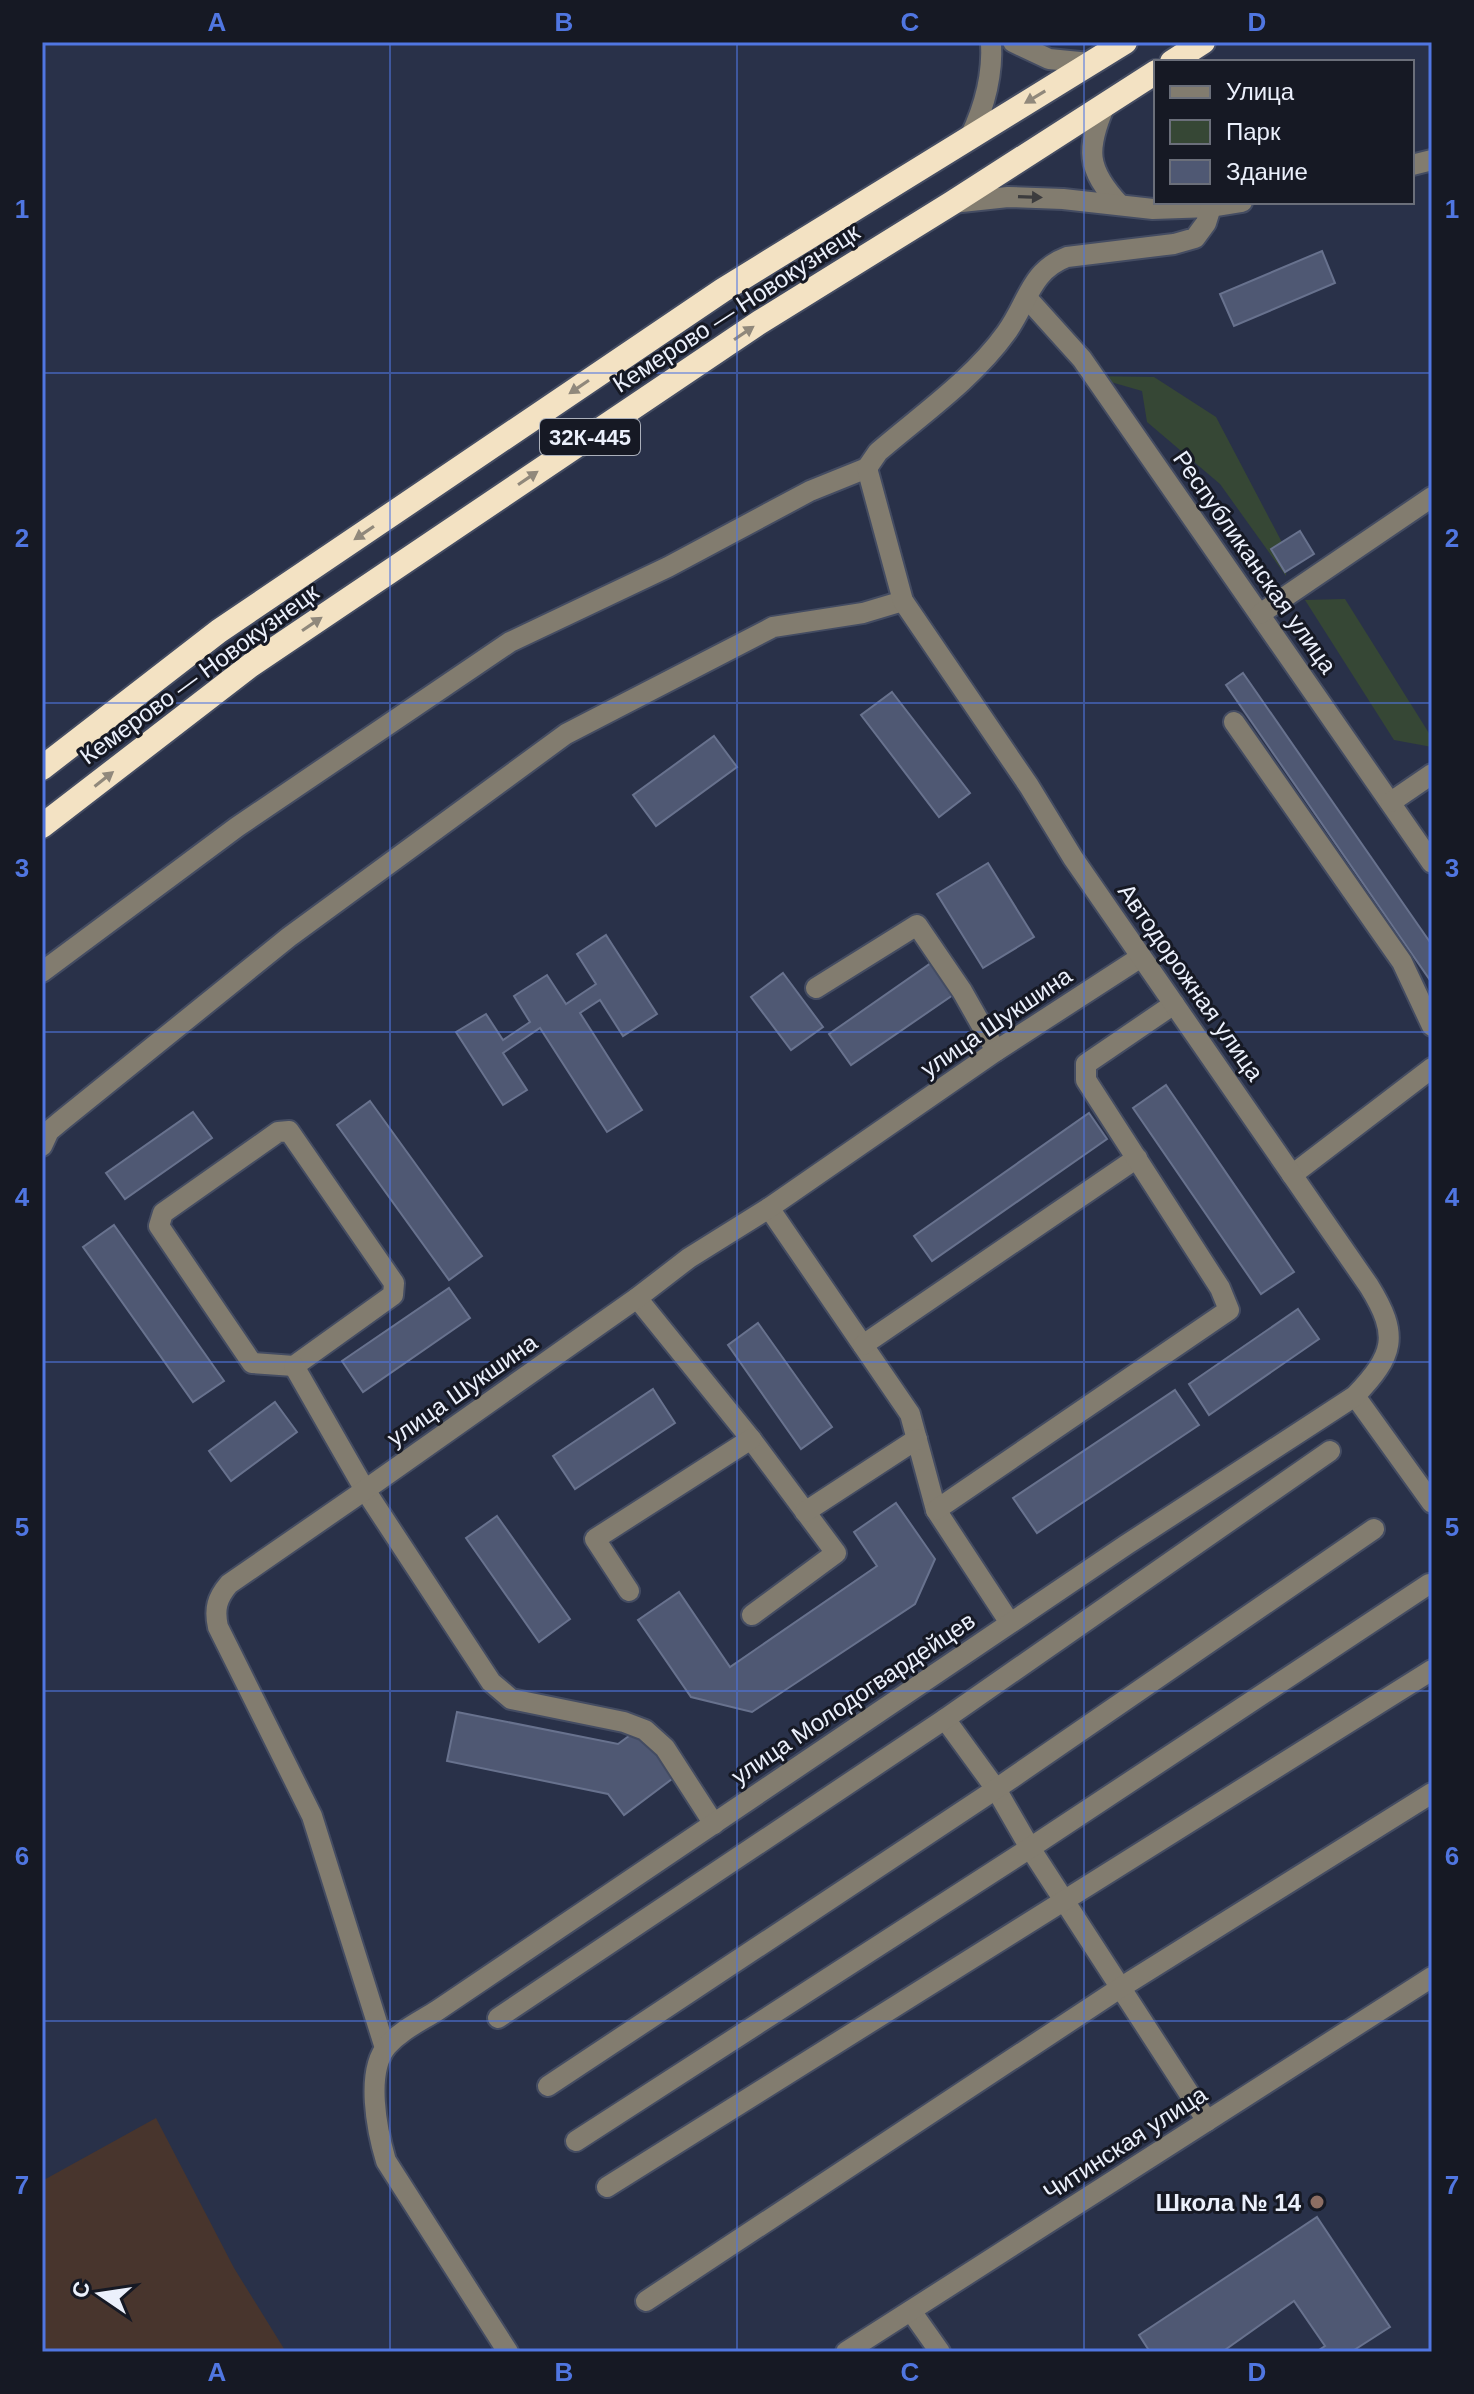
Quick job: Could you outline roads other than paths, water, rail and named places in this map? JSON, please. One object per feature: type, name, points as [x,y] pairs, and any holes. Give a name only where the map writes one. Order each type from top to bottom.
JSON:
[{"type":"highway","name":"Кемерово — Новокузнецк","points":[[42,768],[219,631],[723,290],[1125,42]]},
{"type":"highway","points":[[1175,60],[1203,42]]},
{"type":"highway","name":"Кемерово — Новокузнецк","points":[[42,826],[251,665],[760,322],[1154,73]]},
{"type":"street","points":[[970,137],[991,73],[991,42]]},
{"type":"street","points":[[1013,42],[1049,59],[1090,63]]},
{"type":"street","points":[[1105,105],[1090,151],[1094,169],[1104,188],[1120,205]]},
{"type":"street","points":[[952,203],[1031,197],[1153,209],[1230,204]]},
{"type":"street","points":[[42,972],[237,827],[510,642],[668,567],[810,491],[867,468],[878,452],[981,362],[1006,333],[1038,276],[1050,263],[1067,257],[1174,244],[1195,238],[1206,223],[1211,207]]},
{"type":"street","name":"Республиканская улица","points":[[1027,298],[1082,359],[1432,863]]},
{"type":"street","name":"Автодорожная улица","points":[[867,468],[903,601],[1141,957],[1385,1312],[1389,1326],[1386,1357],[1376,1374],[1355,1396]]},
{"type":"street","points":[[1260,614],[1432,497]]},
{"type":"street","points":[[42,1146],[49,1131],[289,937],[566,734],[773,627],[863,613],[903,601]]},
{"type":"street","points":[[1234,722],[1402,962],[1432,1026]]},
{"type":"street","points":[[1391,802],[1432,774]]},
{"type":"street","points":[[816,988],[917,925],[962,991],[996,1051]]},
{"type":"street","name":"улица Шукшина","points":[[385,2048],[312,1816],[218,1627],[215,1613],[221,1594],[229,1584],[637,1298],[689,1258],[769,1208],[996,1051],[1141,957]]},
{"type":"street","points":[[936,1510],[1229,1310],[1220,1288],[1086,1080],[1086,1064],[1174,1004]]},
{"type":"street","points":[[1292,1175],[1432,1068]]},
{"type":"street","points":[[289,1131],[394,1283],[393,1295],[294,1366],[252,1363],[159,1226],[163,1213],[278,1132],[289,1131]]},
{"type":"street","points":[[863,1345],[1137,1158]]},
{"type":"street","points":[[769,1208],[910,1414],[936,1510],[1010,1623]]},
{"type":"street","points":[[637,1298],[751,1439],[836,1553],[752,1615]]},
{"type":"street","points":[[294,1366],[365,1490],[491,1682],[511,1699],[624,1722],[645,1730],[665,1748],[714,1824]]},
{"type":"street","points":[[1355,1396],[1432,1503]]},
{"type":"street","name":"улица Молодогвардейцев","points":[[385,2048],[404,2031],[1010,1623],[1355,1396]]},
{"type":"street","points":[[629,1591],[595,1539],[751,1439]]},
{"type":"street","points":[[805,1512],[917,1439]]},
{"type":"street","points":[[498,2018],[945,1719],[1330,1451]]},
{"type":"street","points":[[548,2086],[996,1789],[1374,1529]]},
{"type":"street","points":[[576,2141],[1030,1848],[1429,1584]]},
{"type":"street","points":[[607,2187],[1432,1670]]},
{"type":"street","points":[[945,1719],[996,1789],[1030,1848],[1207,2121]]},
{"type":"street","points":[[646,2301],[1120,1988],[1432,1793]]},
{"type":"street","name":"Читинская улица","points":[[846,2352],[1432,1977]]},
{"type":"street","points":[[385,2048],[377,2075],[375,2097],[377,2131],[386,2161],[508,2352]]},
{"type":"street","points":[[911,2311],[940,2352]]},
{"type":"place","name":"Школа № 14","points":[[1317,2202]]}]
